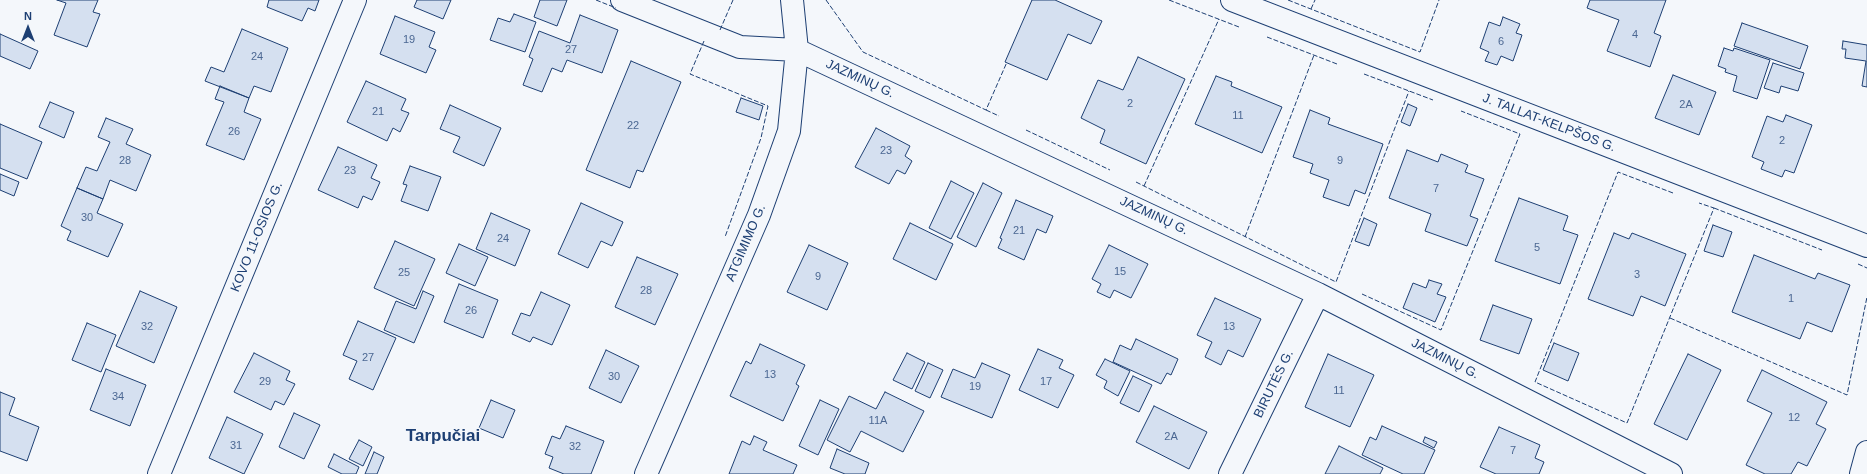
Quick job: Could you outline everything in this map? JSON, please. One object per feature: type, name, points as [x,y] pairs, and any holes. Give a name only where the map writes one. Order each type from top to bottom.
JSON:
[{"type":"street","name":"KOVO 11-OSIOS G.","points":[[159,474],[355,0]]},
{"type":"street","name":"JAZMINŲ G.","points":[[622,0],[740,47],[797,50],[1318,294],[1670,474]]},
{"type":"street","name":"ATGIMIMO G.","points":[[646,474],[759,215],[788,131],[797,50],[792,0]]},
{"type":"street","name":"J. TALLAT-KELPŠOS G.","points":[[1232,0],[1867,246]]},
{"type":"street","name":"BIRUTĖS G.","points":[[1230,474],[1318,294]]},
{"type":"street","points":[[1861,474],[1867,452]]},
{"type":"building","points":[[57,0],[98,0],[93,12],[100,14],[87,47],[54,35],[66,3]]},
{"type":"building","points":[[269,0],[319,0],[315,11],[308,8],[302,21],[267,7]]},
{"type":"building","points":[[417,0],[451,0],[443,19],[414,7]]},
{"type":"building","points":[[540,0],[567,0],[557,26],[534,17]]},
{"type":"building","points":[[1032,0],[1055,0],[1102,21],[1091,44],[1068,34],[1047,80],[1005,62]]},
{"type":"building","points":[[1590,0],[1666,0],[1654,33],[1661,36],[1650,67],[1607,51],[1619,20],[1587,8]]},
{"type":"building","points":[[514,14],[536,22],[525,52],[490,40],[498,18],[510,22]]},
{"type":"building","points":[[580,15],[618,30],[602,73],[567,60],[562,72],[552,68],[542,92],[523,85],[533,59],[529,57],[539,31],[570,43]]},
{"type":"building","points":[[395,16],[435,32],[429,47],[436,50],[426,73],[380,54]]},
{"type":"building","points":[[1503,17],[1520,24],[1516,33],[1522,35],[1513,61],[1501,56],[1497,65],[1485,61],[1489,52],[1480,48],[1489,22],[1500,26]]},
{"type":"building","points":[[1742,23],[1808,46],[1800,69],[1734,46]]},
{"type":"building","points":[[242,29],[288,48],[271,92],[254,86],[249,98],[205,81],[211,67],[224,72]]},
{"type":"building","points":[[0,34],[38,51],[30,69],[0,56]]},
{"type":"building","points":[[1843,41],[1867,45],[1867,87],[1862,86],[1866,61],[1845,58],[1846,49],[1842,49]]},
{"type":"building","points":[[1724,48],[1733,51],[1734,48],[1770,60],[1757,99],[1733,91],[1737,76],[1725,72],[1726,69],[1718,66]]},
{"type":"building","points":[[1138,57],[1185,79],[1146,164],[1100,143],[1105,130],[1081,118],[1098,80],[1123,90]]},
{"type":"building","points":[[631,61],[681,82],[643,172],[637,170],[630,188],[586,170]]},
{"type":"building","points":[[1773,63],[1804,73],[1798,91],[1781,86],[1779,93],[1764,88]]},
{"type":"building","points":[[1673,75],[1716,92],[1699,135],[1655,118]]},
{"type":"building","points":[[1216,76],[1232,82],[1231,86],[1282,107],[1262,153],[1195,124]]},
{"type":"building","points":[[366,81],[406,99],[401,110],[409,113],[400,132],[393,128],[387,141],[347,122]]},
{"type":"building","points":[[220,86],[249,98],[244,112],[261,119],[244,160],[206,145],[224,102],[215,99]]},
{"type":"building","points":[[741,98],[763,106],[759,120],[736,112]]},
{"type":"building","points":[[50,102],[74,112],[64,138],[39,127]]},
{"type":"building","points":[[1408,104],[1417,108],[1410,126],[1401,122]]},
{"type":"building","points":[[450,105],[501,128],[484,166],[453,152],[460,137],[440,129]]},
{"type":"building","points":[[1310,110],[1330,118],[1328,124],[1383,144],[1365,194],[1355,190],[1349,206],[1323,197],[1329,180],[1310,173],[1313,164],[1293,157]]},
{"type":"building","points":[[1786,115],[1812,125],[1794,173],[1785,170],[1782,177],[1761,169],[1764,162],[1752,157],[1767,116],[1783,122]]},
{"type":"building","points":[[106,118],[133,129],[126,144],[151,155],[136,191],[110,180],[103,199],[77,188],[86,167],[97,171],[110,142],[98,137]]},
{"type":"building","points":[[0,124],[42,142],[27,179],[0,168]]},
{"type":"building","points":[[876,128],[910,146],[905,156],[912,161],[905,174],[897,170],[889,184],[855,167]]},
{"type":"building","points":[[338,147],[377,165],[371,178],[380,182],[372,200],[363,196],[358,208],[318,190]]},
{"type":"building","points":[[1407,150],[1438,162],[1441,154],[1468,165],[1465,172],[1484,179],[1470,216],[1478,219],[1467,246],[1425,231],[1431,214],[1389,198]]},
{"type":"building","points":[[410,166],[441,177],[428,211],[401,201],[407,185],[403,184]]},
{"type":"building","points":[[0,174],[19,182],[14,196],[0,190]]},
{"type":"building","points":[[951,181],[974,193],[951,239],[929,228]]},
{"type":"building","points":[[983,183],[1002,193],[976,247],[957,237]]},
{"type":"building","points":[[77,188],[103,199],[97,213],[123,224],[108,257],[67,240],[71,231],[61,226]]},
{"type":"building","points":[[1519,198],[1568,216],[1563,230],[1578,235],[1560,284],[1495,261]]},
{"type":"building","points":[[1016,200],[1053,216],[1046,233],[1037,229],[1024,260],[998,248],[1002,239],[1000,238]]},
{"type":"building","points":[[581,203],[623,222],[612,246],[601,241],[588,268],[558,254]]},
{"type":"building","points":[[491,213],[530,230],[515,266],[476,249]]},
{"type":"building","points":[[1364,218],[1377,224],[1369,246],[1355,241]]},
{"type":"building","points":[[910,223],[953,244],[936,280],[893,259]]},
{"type":"building","points":[[1713,225],[1732,232],[1723,257],[1704,251]]},
{"type":"building","points":[[1614,233],[1629,239],[1632,233],[1686,254],[1665,306],[1641,296],[1633,316],[1588,299]]},
{"type":"building","points":[[395,241],[435,259],[414,306],[374,288]]},
{"type":"building","points":[[459,244],[488,257],[475,286],[446,273]]},
{"type":"building","points":[[809,245],[848,263],[827,310],[787,292]]},
{"type":"building","points":[[1109,245],[1148,264],[1131,298],[1114,290],[1110,298],[1097,292],[1101,284],[1092,279]]},
{"type":"building","points":[[1754,255],[1815,279],[1818,273],[1850,285],[1832,332],[1807,322],[1800,339],[1732,312]]},
{"type":"building","points":[[637,257],[678,274],[655,325],[615,307]]},
{"type":"building","points":[[1429,280],[1442,284],[1437,294],[1446,297],[1435,322],[1403,308],[1413,283],[1426,288]]},
{"type":"building","points":[[459,284],[498,300],[483,338],[444,322]]},
{"type":"building","points":[[140,291],[177,307],[154,363],[116,346]]},
{"type":"building","points":[[423,291],[434,296],[414,343],[384,330],[396,301],[416,309]]},
{"type":"building","points":[[541,292],[570,305],[552,345],[533,337],[530,342],[512,334],[521,313],[530,316]]},
{"type":"building","points":[[1215,298],[1261,319],[1243,357],[1228,350],[1221,365],[1205,357],[1212,342],[1197,335]]},
{"type":"building","points":[[1493,305],[1532,319],[1519,354],[1480,340]]},
{"type":"building","points":[[358,321],[396,338],[373,390],[349,379],[357,361],[343,355]]},
{"type":"building","points":[[87,323],[116,335],[101,372],[72,360]]},
{"type":"building","points":[[1136,339],[1178,359],[1171,375],[1167,373],[1161,384],[1113,362],[1120,345],[1131,350]]},
{"type":"building","points":[[1554,343],[1579,353],[1568,381],[1543,370]]},
{"type":"building","points":[[760,344],[805,365],[796,384],[799,386],[783,421],[730,396],[746,361],[751,364]]},
{"type":"building","points":[[1038,349],[1063,360],[1059,368],[1074,375],[1058,408],[1019,390]]},
{"type":"building","points":[[606,350],[639,366],[621,403],[589,388]]},
{"type":"building","points":[[254,353],[290,371],[286,380],[295,384],[284,405],[275,401],[271,410],[234,392]]},
{"type":"building","points":[[907,353],[925,362],[912,389],[893,380]]},
{"type":"building","points":[[1328,354],[1374,375],[1350,427],[1305,407]]},
{"type":"building","points":[[1688,354],[1721,370],[1687,440],[1654,424]]},
{"type":"building","points":[[1105,359],[1130,371],[1118,396],[1104,388],[1107,381],[1096,375]]},
{"type":"building","points":[[928,363],[943,370],[930,398],[915,391]]},
{"type":"building","points":[[982,363],[1010,375],[992,418],[941,397],[953,369],[975,378]]},
{"type":"building","points":[[106,369],[146,385],[130,426],[90,410]]},
{"type":"building","points":[[1762,370],[1827,402],[1816,424],[1826,429],[1807,466],[1798,462],[1791,474],[1765,474],[1746,465],[1772,413],[1747,401]]},
{"type":"building","points":[[1133,376],[1152,385],[1139,412],[1120,403]]},
{"type":"building","points":[[0,392],[15,398],[9,415],[39,427],[27,461],[0,451]]},
{"type":"building","points":[[885,392],[924,411],[903,452],[861,431],[850,452],[827,440],[849,396],[876,409]]},
{"type":"building","points":[[491,400],[515,410],[503,438],[479,428]]},
{"type":"building","points":[[820,400],[839,409],[818,455],[799,446]]},
{"type":"building","points":[[1154,406],[1207,432],[1189,469],[1136,442]]},
{"type":"building","points":[[294,413],[320,425],[304,459],[279,447]]},
{"type":"building","points":[[227,417],[263,434],[244,474],[209,458]]},
{"type":"building","points":[[566,426],[604,441],[591,474],[564,474],[549,468],[553,457],[545,454],[552,436],[560,439]]},
{"type":"building","points":[[1382,426],[1435,450],[1424,474],[1403,474],[1362,455],[1370,437],[1376,440]]},
{"type":"building","points":[[1499,427],[1540,445],[1535,458],[1544,462],[1539,474],[1496,474],[1480,467]]},
{"type":"building","points":[[754,436],[767,442],[763,450],[797,465],[793,474],[729,474],[742,441],[750,445]]},
{"type":"building","points":[[1425,437],[1437,442],[1434,448],[1423,442]]},
{"type":"building","points":[[359,440],[372,447],[363,466],[349,459]]},
{"type":"building","points":[[1339,446],[1383,468],[1380,474],[1325,474]]},
{"type":"building","points":[[837,449],[869,463],[865,474],[845,474],[830,468]]},
{"type":"building","points":[[374,452],[384,457],[377,474],[365,474]]},
{"type":"building","points":[[334,454],[359,467],[356,474],[342,474],[328,467]]},
{"type":"fence","points":[[596,0],[616,8]]},
{"type":"fence","points":[[720,30],[733,0]]},
{"type":"fence","points":[[826,0],[863,52],[986,110],[1007,62]]},
{"type":"fence","points":[[1169,0],[1239,27]]},
{"type":"fence","points":[[1288,0],[1420,52],[1439,0]]},
{"type":"fence","points":[[1311,9],[1315,0]]},
{"type":"fence","points":[[1144,186],[1219,19]]},
{"type":"fence","points":[[1267,37],[1337,64]]},
{"type":"fence","points":[[704,41],[690,74],[768,106],[761,138],[725,237]]},
{"type":"fence","points":[[1245,237],[1314,55]]},
{"type":"fence","points":[[1364,74],[1433,100]]},
{"type":"fence","points":[[1136,182],[1336,282],[1409,91]]},
{"type":"fence","points":[[986,110],[999,116]]},
{"type":"fence","points":[[1362,294],[1441,330],[1520,134],[1461,111]]},
{"type":"fence","points":[[1026,130],[1110,170]]},
{"type":"fence","points":[[1673,193],[1618,172],[1535,382],[1627,423],[1714,208],[1699,203]]},
{"type":"fence","points":[[1714,208],[1822,250]]},
{"type":"fence","points":[[1858,264],[1867,268]]},
{"type":"fence","points":[[1670,318],[1847,395],[1867,297]]},
{"type":"district","name":"Tarpučiai","points":[[443,436]]}]
